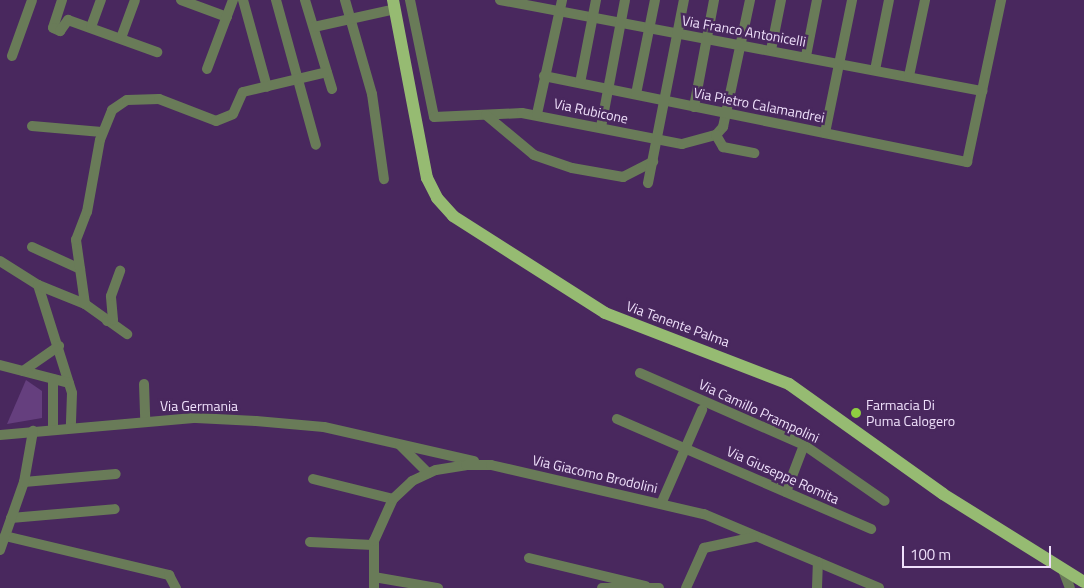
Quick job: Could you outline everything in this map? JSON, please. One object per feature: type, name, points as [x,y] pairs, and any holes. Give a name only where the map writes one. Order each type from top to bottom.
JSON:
[{"type":"main road","name":"Via Tenente Palma","points":[[394,5],[427,178],[437,198],[453,216],[606,313],[789,384],[943,494],[1084,582]]},
{"type":"street","points":[[12,56],[32,0]]},
{"type":"street","points":[[62,0],[53,28],[60,31],[68,20],[157,52]]},
{"type":"street","points":[[91,27],[101,0]]},
{"type":"street","points":[[121,38],[135,0]]},
{"type":"street","points":[[181,0],[195,3],[226,17]]},
{"type":"street","points":[[207,68],[233,0]]},
{"type":"street","points":[[243,0],[267,87]]},
{"type":"street","points":[[276,0],[316,146]]},
{"type":"street","points":[[306,0],[332,89]]},
{"type":"street","points":[[344,0],[372,94],[384,179]]},
{"type":"street","name":"Via Rubicone","points":[[410,0],[434,116],[537,114],[682,144],[716,135]]},
{"type":"street","name":"Via Franco Antonicelli","points":[[500,0],[561,5],[594,16],[982,91]]},
{"type":"street","points":[[580,83],[596,0]]},
{"type":"street","points":[[601,127],[625,0]]},
{"type":"street","points":[[636,94],[655,0]]},
{"type":"street","points":[[648,183],[684,0]]},
{"type":"street","points":[[694,107],[714,0]]},
{"type":"street","points":[[750,0],[726,112],[716,135],[723,147],[754,153]]},
{"type":"street","points":[[771,50],[781,0]]},
{"type":"street","points":[[806,56],[817,0]]},
{"type":"street","points":[[825,133],[852,0]]},
{"type":"street","points":[[875,70],[889,0]]},
{"type":"street","points":[[909,76],[925,0]]},
{"type":"street","points":[[982,91],[1001,0]]},
{"type":"street","points":[[314,27],[349,19],[394,5]]},
{"type":"street","points":[[537,114],[561,5]]},
{"type":"street","points":[[85,304],[76,240],[87,212],[102,132],[112,110],[127,100],[159,99],[216,121],[233,114],[244,92],[327,72]]},
{"type":"street","name":"Via Pietro Calamandrei","points":[[544,76],[967,162],[982,91]]},
{"type":"street","points":[[486,115],[534,155],[605,177],[623,177],[653,162]]},
{"type":"street","points":[[32,126],[102,132]]},
{"type":"street","points":[[32,247],[80,269]]},
{"type":"street","points":[[0,260],[38,285],[85,304],[127,334]]},
{"type":"street","points":[[108,321],[112,320],[111,296],[120,271]]},
{"type":"street","points":[[38,285],[59,346],[69,383],[70,427]]},
{"type":"street","points":[[23,371],[59,346]]},
{"type":"street","points":[[0,366],[69,383]]},
{"type":"street","name":"Via Camillo Prampolini","points":[[640,373],[804,445],[885,501]]},
{"type":"street","points":[[53,429],[54,379]]},
{"type":"street","points":[[144,384],[145,421]]},
{"type":"street","points":[[661,504],[702,410]]},
{"type":"street","name":"Via Giuseppe Romita","points":[[617,419],[871,529]]},
{"type":"street","name":"Via Germania","points":[[0,435],[145,421],[256,420],[324,427],[491,465]]},
{"type":"street","points":[[0,550],[24,482],[34,431]]},
{"type":"street","points":[[397,443],[432,472]]},
{"type":"street","points":[[786,492],[804,445]]},
{"type":"street","points":[[438,588],[374,583],[373,545],[379,522],[393,499],[432,472],[440,453]]},
{"type":"street","name":"Via Giacomo Brodolini","points":[[432,472],[491,465],[704,514],[754,537],[880,588]]},
{"type":"street","points":[[24,482],[116,474]]},
{"type":"street","points":[[313,479],[393,499]]},
{"type":"street","points":[[11,518],[115,508]]},
{"type":"street","points":[[5,536],[161,572],[174,579],[176,588]]},
{"type":"street","points":[[686,588],[704,548],[754,537]]},
{"type":"street","points":[[310,542],[373,545]]},
{"type":"street","points":[[529,558],[659,588]]},
{"type":"street","points":[[817,588],[818,562]]},
{"type":"street","points":[[1063,570],[1070,588]]},
{"type":"street","points":[[602,588],[646,586]]},
{"type":"shaded area","points":[[26,380],[42,391],[42,418],[7,424]]},
{"type":"place","name":"Farmacia Di Puma Calogero","points":[[856,413]]}]
